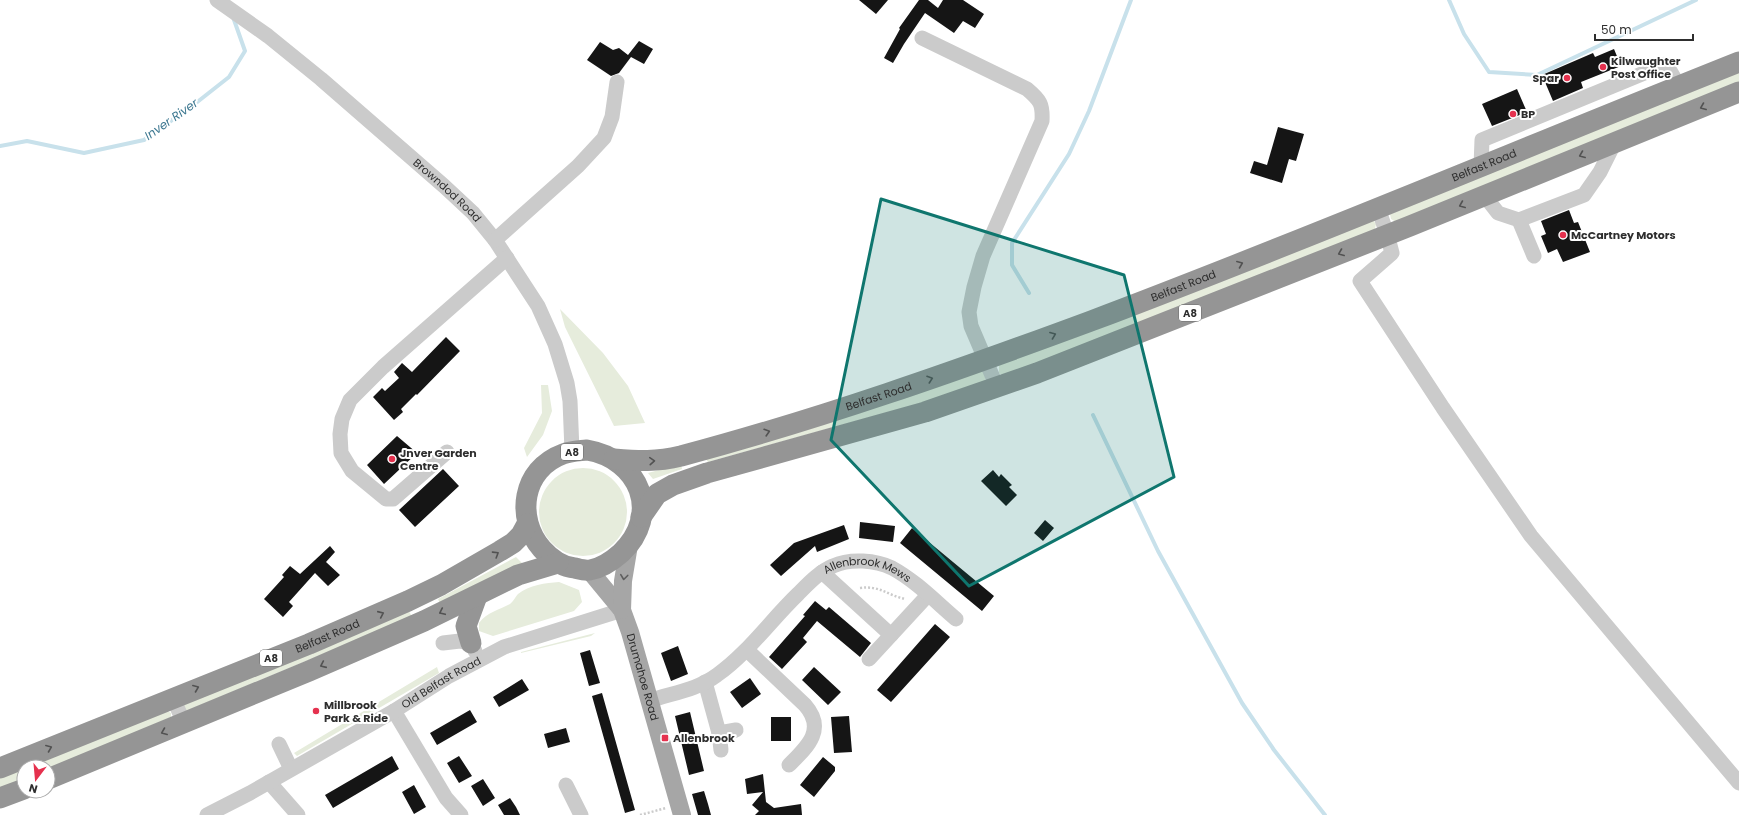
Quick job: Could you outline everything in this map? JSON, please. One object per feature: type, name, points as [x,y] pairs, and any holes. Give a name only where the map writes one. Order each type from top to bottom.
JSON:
[{"type":"highway","name":"Belfast Road","points":[[614,459],[642,462],[681,456],[811,418],[986,360],[1203,279],[1739,62]]},
{"type":"highway","name":"A8","points":[[642,517],[641,500],[636,484],[627,469],[614,459],[594,451],[572,451],[553,459],[537,473],[531,482],[526,497],[525,513],[527,524],[534,540],[558,563],[570,568],[589,570],[607,565],[629,545],[637,532],[642,517],[657,494],[673,486],[706,474],[926,412],[1037,373],[1739,92]]},
{"type":"highway","name":"Belfast Road","points":[[0,768],[378,615],[477,566],[513,543],[521,535],[527,524]]},
{"type":"highway","name":"A8","points":[[56,776],[184,724],[330,662],[477,596],[518,575],[558,563]]},
{"type":"highway","points":[[475,651],[466,626],[477,596]]},
{"type":"highway","points":[[0,798],[16,791]]},
{"type":"main road","name":"Drumahoe Road","points":[[622,610],[623,581],[629,545]]},
{"type":"main road","name":"Drumahoe Road","points":[[589,570],[622,610],[630,632],[649,701],[677,810]]},
{"type":"street","name":"Browndod Road","points":[[217,0],[259,32],[268,36],[321,79],[438,181],[473,214],[495,240],[538,306],[560,359],[570,401],[572,451]]},
{"type":"street","points":[[922,38],[1027,89],[1038,98],[1043,108],[1042,121],[986,249],[974,287],[969,312],[971,326],[997,387]]},
{"type":"street","points":[[1481,166],[1482,140],[1666,64],[1679,86]]},
{"type":"street","points":[[495,240],[578,166],[604,138],[612,117],[617,82]]},
{"type":"street","points":[[1538,116],[1552,137]]},
{"type":"street","points":[[1484,195],[1498,212],[1519,220],[1584,195],[1600,172],[1615,142]]},
{"type":"street","points":[[1378,208],[1392,253],[1360,280],[1442,408],[1531,536],[1739,783]]},
{"type":"street","points":[[1519,220],[1534,256]]},
{"type":"street","points":[[446,452],[393,499],[386,499],[352,471],[341,453],[340,434],[342,419],[350,400],[383,367],[507,258]]},
{"type":"street","name":"Allenbrook Mews","points":[[891,635],[822,572],[841,563],[868,562],[880,564],[904,576],[956,619]]},
{"type":"street","points":[[649,701],[687,690],[705,682],[724,670],[747,650],[791,600],[822,572]]},
{"type":"street","name":"Allenbrook Mews","points":[[869,659],[928,595]]},
{"type":"street","name":"Old Belfast Road","points":[[210,814],[394,711],[475,651],[504,647],[622,610]]},
{"type":"street","points":[[443,643],[460,641],[475,651]]},
{"type":"street","points":[[747,650],[805,705],[812,716],[814,731],[812,740],[789,766]]},
{"type":"street","points":[[705,682],[719,732],[721,750]]},
{"type":"street","points":[[173,698],[184,724]]},
{"type":"street","points":[[394,711],[446,798],[460,815]]},
{"type":"street","points":[[719,732],[736,730]]},
{"type":"street","points":[[278,744],[291,769]]},
{"type":"street","points":[[269,782],[298,815]]},
{"type":"street","points":[[566,784],[581,815]]},
{"type":"path","points":[[847,595],[856,589],[868,587],[880,588],[895,597],[909,600],[928,595]]},
{"type":"path","points":[[640,815],[677,810]]},
{"type":"highlighted area","points":[[881,199],[1124,275],[1174,477],[969,586],[831,440]]},
{"type":"green space","points":[[1739,71],[1739,84],[1396,222],[1391,219],[1390,214]]},
{"type":"green space","points":[[1373,220],[1376,224],[1374,233],[1004,376],[999,373],[999,364]]},
{"type":"green space","points":[[560,309],[603,353],[628,386],[645,423],[614,426],[565,327]]},
{"type":"green space","points":[[977,371],[986,372],[985,382],[928,401],[708,462],[705,458]]},
{"type":"green space","points":[[541,385],[548,385],[552,411],[543,435],[527,457],[524,448],[542,413]]},
{"type":"green space","points":[[681,464],[682,469],[653,479],[648,473]]},
{"type":"green space","points":[[583,468],[600,471],[614,481],[624,495],[627,512],[624,529],[614,543],[600,553],[583,556],[566,553],[552,543],[542,529],[539,512],[542,495],[552,481],[566,471]]},
{"type":"green space","points":[[516,557],[522,563],[440,604],[438,599]]},
{"type":"green space","points":[[559,582],[579,590],[582,602],[574,611],[493,636],[479,631],[479,623],[482,619],[513,602],[522,591],[538,585]]},
{"type":"green space","points":[[409,611],[412,617],[184,712],[180,703]]},
{"type":"green space","points":[[595,633],[591,636],[521,653],[521,652]]},
{"type":"green space","points":[[437,667],[439,673],[297,756],[294,753]]},
{"type":"green space","points":[[166,710],[171,713],[171,717],[56,767],[56,759],[45,759]]},
{"type":"green space","points":[[16,770],[16,782],[0,789],[0,777]]},
{"type":"building","points":[[859,0],[888,0],[876,14]]},
{"type":"building","points":[[919,0],[928,0],[938,8],[943,0],[963,0],[984,14],[975,28],[963,21],[954,33],[925,13],[893,63],[884,58],[900,29],[899,28]]},
{"type":"building","points":[[639,41],[653,49],[644,64],[631,57],[619,73],[611,76],[587,60],[600,42],[613,50],[619,48],[628,55]]},
{"type":"building","name":"Spar","points":[[1614,49],[1621,66],[1581,82],[1583,88],[1553,101],[1542,75],[1593,53],[1595,57]]},
{"type":"building","points":[[1517,89],[1527,112],[1492,126],[1482,104]]},
{"type":"building","points":[[1278,127],[1304,134],[1296,161],[1289,159],[1282,183],[1250,173],[1254,161],[1267,165]]},
{"type":"building","name":"McCartney Motors","points":[[1569,210],[1574,223],[1578,222],[1590,252],[1563,262],[1557,249],[1548,253],[1541,236],[1546,234],[1541,221]]},
{"type":"building","points":[[446,337],[460,351],[417,395],[416,394],[401,409],[403,412],[394,420],[373,397],[382,388],[385,391],[399,378],[394,372],[402,363],[412,372]]},
{"type":"building","name":"Jnver Garden Centre","points":[[397,436],[417,453],[384,484],[367,465]]},
{"type":"building","points":[[443,469],[459,486],[415,527],[399,510]]},
{"type":"building","points":[[993,470],[999,477],[1001,474],[1012,485],[1009,487],[1017,495],[1006,506],[981,481]]},
{"type":"building","points":[[1045,520],[1054,528],[1043,541],[1034,533]]},
{"type":"building","points":[[860,522],[895,526],[893,542],[859,538]]},
{"type":"building","points":[[844,525],[849,539],[817,552],[815,546],[781,576],[770,565],[794,543]]},
{"type":"building","points":[[912,528],[994,596],[982,611],[900,543]]},
{"type":"building","points":[[330,546],[335,552],[326,562],[340,575],[328,586],[315,573],[289,602],[293,606],[283,617],[264,599],[284,577],[282,575],[290,566],[300,574]]},
{"type":"building","points":[[815,601],[826,610],[829,607],[871,643],[860,657],[817,621],[803,638],[807,642],[782,669],[769,657],[805,616],[803,615]]},
{"type":"building","points":[[935,624],[950,637],[891,702],[877,690]]},
{"type":"building","points":[[678,646],[688,674],[671,681],[661,653]]},
{"type":"building","points":[[590,650],[600,683],[589,686],[580,653]]},
{"type":"building","points":[[814,667],[841,692],[828,705],[802,680]]},
{"type":"building","points":[[750,678],[761,694],[742,708],[730,692]]},
{"type":"building","points":[[522,679],[529,690],[499,707],[493,697]]},
{"type":"building","points":[[602,693],[635,810],[625,813],[592,696]]},
{"type":"building","points":[[470,710],[477,722],[437,745],[430,733]]},
{"type":"building","points":[[690,712],[704,771],[689,775],[675,716]]},
{"type":"building","points":[[849,716],[852,752],[834,753],[831,717]]},
{"type":"building","points":[[771,717],[791,717],[791,741],[771,741]]},
{"type":"building","points":[[566,728],[570,742],[548,748],[544,734]]},
{"type":"building","points":[[392,756],[399,769],[333,808],[325,795]]},
{"type":"building","points":[[459,756],[472,776],[459,783],[447,763]]},
{"type":"building","points":[[823,757],[835,767],[835,771],[814,797],[800,785]]},
{"type":"building","points":[[763,774],[766,802],[774,808],[801,804],[802,815],[755,815],[759,811],[752,805],[763,792],[747,794],[745,779]]},
{"type":"building","points":[[483,779],[495,798],[483,806],[471,786]]},
{"type":"building","points":[[414,785],[426,807],[414,814],[402,792]]},
{"type":"building","points":[[704,791],[711,815],[698,815],[692,794]]},
{"type":"building","points":[[510,798],[520,815],[504,815],[498,805]]},
{"type":"waterway","points":[[1029,293],[1012,265],[1012,243],[1069,154],[1089,111],[1131,0]]},
{"type":"waterway","points":[[1449,0],[1464,34],[1489,72],[1537,75],[1696,0]]},
{"type":"waterway","name":"Inver River","points":[[0,146],[27,141],[84,153],[144,140],[196,103],[229,77],[245,51],[233,17]]},
{"type":"waterway","points":[[1093,415],[1158,551],[1242,703],[1274,750],[1325,815]]},
{"type":"place","name":"Kilwaughter Post Office","points":[[1603,67]]},
{"type":"place","name":"Spar","points":[[1567,78]]},
{"type":"place","name":"BP","points":[[1513,114]]},
{"type":"place","name":"McCartney Motors","points":[[1563,235]]},
{"type":"place","name":"Jnver Garden Centre","points":[[392,459]]},
{"type":"place","name":"Millbrook Park & Ride","points":[[316,711]]},
{"type":"place","name":"Allenbrook","points":[[665,738]]}]
